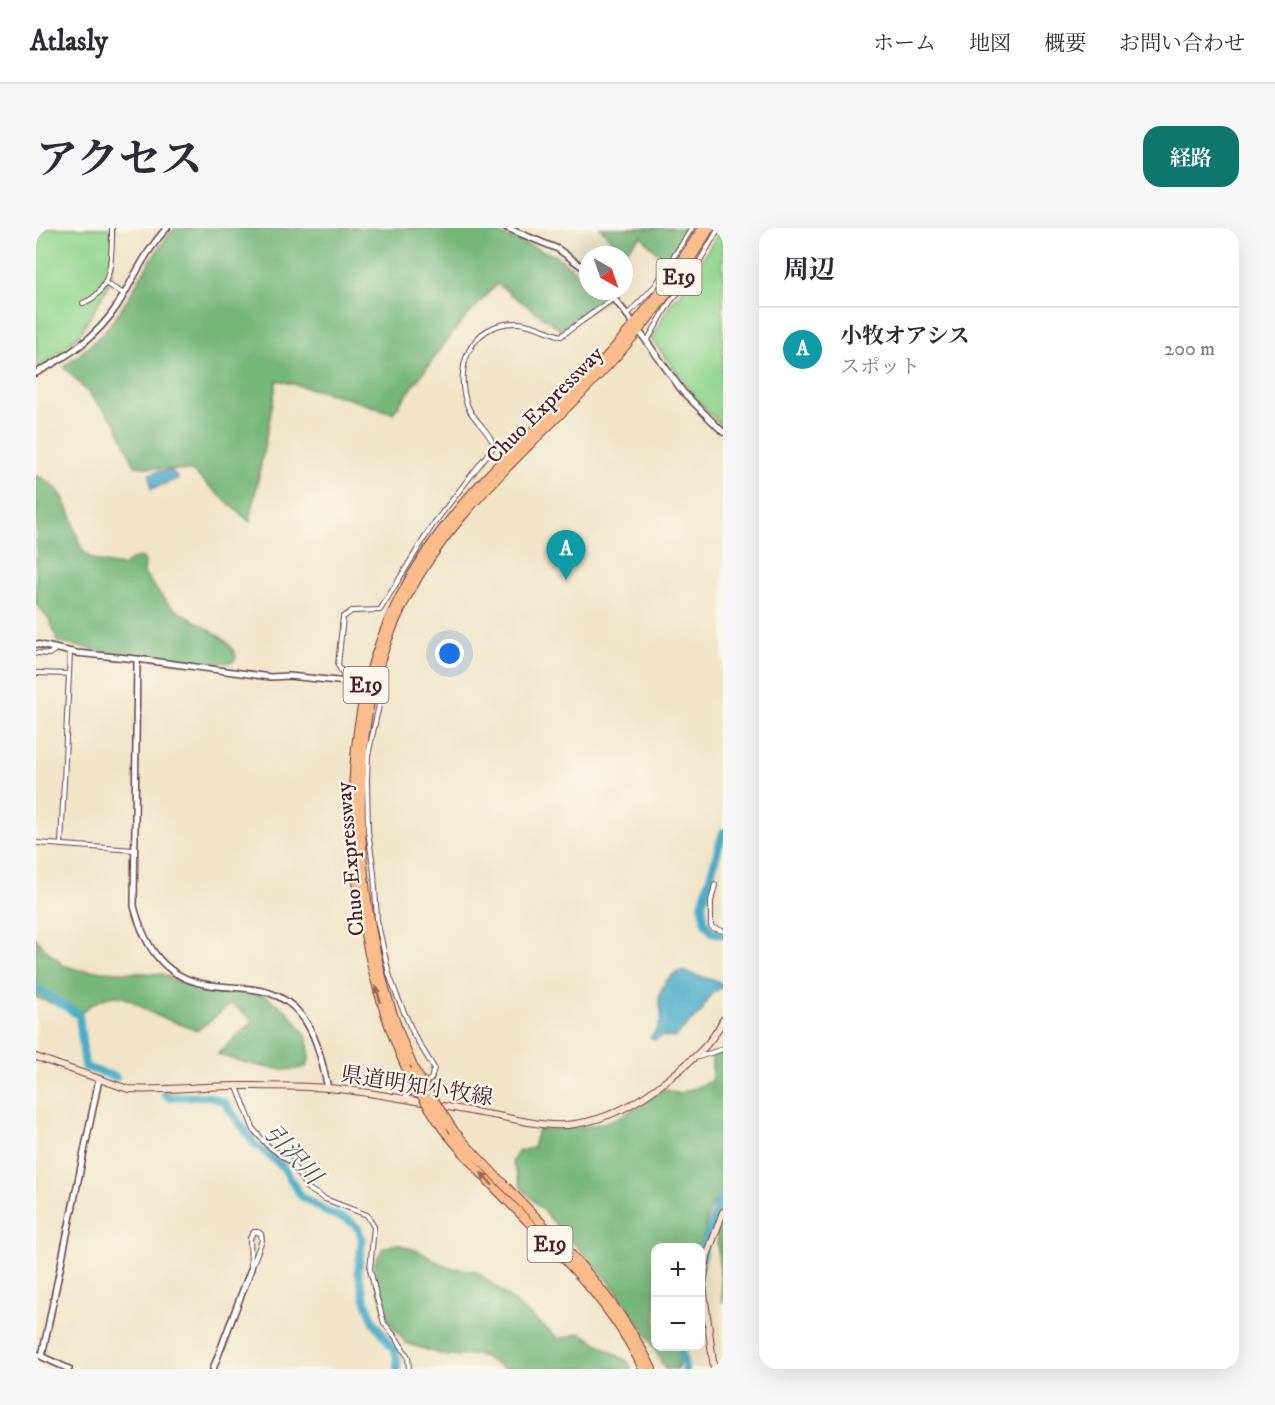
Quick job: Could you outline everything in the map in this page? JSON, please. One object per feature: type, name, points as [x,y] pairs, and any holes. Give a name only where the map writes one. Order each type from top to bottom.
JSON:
[{"type":"highway","name":"Chuo Expressway","points":[[643,1369],[626,1337],[600,1299],[561,1255],[472,1164],[443,1129],[406,1068],[374,983],[362,914],[354,844],[353,780],[356,735],[364,694],[378,644],[414,570],[453,516],[485,478],[616,346],[662,290],[702,228]]},
{"type":"highway","name":"Chuo Expressway","points":[[652,1369],[632,1332],[606,1295],[583,1267],[478,1159],[454,1131],[415,1071],[393,1016],[376,954],[365,883],[360,781],[362,748],[369,704],[385,646],[407,597],[436,548],[491,483],[597,377],[643,326],[688,264],[710,228]]},
{"type":"main road","name":"県道明知小牧線","points":[[36,1057],[128,1089],[237,1086],[328,1088],[405,1097],[544,1125],[572,1125],[610,1115],[633,1105],[664,1083],[709,1044],[723,1020]]},
{"type":"main road","points":[[714,1369],[703,1285],[708,1256],[723,1212]]},
{"type":"street","points":[[83,303],[99,294],[105,283],[109,272],[112,228]]},
{"type":"street","points":[[507,228],[521,230],[579,263]]},
{"type":"street","points":[[627,315],[655,286],[692,228]]},
{"type":"street","points":[[647,341],[670,302],[688,281],[719,228]]},
{"type":"street","points":[[36,373],[80,347],[99,329],[124,294],[163,229]]},
{"type":"street","points":[[105,283],[124,294]]},
{"type":"street","points":[[347,682],[338,665],[344,614],[352,611],[380,609],[432,526],[494,446],[469,410],[465,398],[462,371],[469,348],[483,333],[498,325],[528,324],[561,336],[611,300]]},
{"type":"street","points":[[616,300],[632,321]]},
{"type":"street","points":[[642,335],[683,392],[723,432]]},
{"type":"street","points":[[36,644],[70,652],[270,677],[289,676],[347,682],[355,685]]},
{"type":"street","points":[[36,653],[49,654],[56,648]]},
{"type":"street","points":[[61,844],[70,652]]},
{"type":"street","points":[[137,659],[135,906],[140,930],[149,948],[165,965],[182,976],[203,984],[258,989],[289,1004],[301,1015],[318,1046],[328,1088]]},
{"type":"street","points":[[36,673],[69,674]]},
{"type":"street","points":[[379,695],[368,755],[367,780],[368,831],[377,920],[389,974],[397,996],[414,1035],[434,1068],[431,1079],[405,1097]]},
{"type":"street","points":[[36,843],[135,850]]},
{"type":"street","points":[[716,885],[711,901],[711,926],[723,931]]},
{"type":"street","points":[[694,1058],[723,1049]]},
{"type":"street","points":[[69,1369],[39,1355],[99,1079]]},
{"type":"street","points":[[237,1086],[254,1130],[267,1145],[292,1163],[307,1188],[325,1199],[367,1215],[374,1227],[370,1269],[375,1295],[384,1323],[408,1357],[409,1369]]},
{"type":"street","points":[[213,1369],[251,1269],[262,1240],[258,1232],[254,1232],[250,1238],[251,1269]]},
{"type":"green space","points":[[36,228],[115,228],[111,277],[106,290],[79,335],[48,362],[36,368]]},
{"type":"green space","points":[[175,228],[485,228],[556,256],[579,274],[579,300],[606,300],[561,330],[497,284],[458,326],[393,413],[277,380],[250,522],[192,471],[135,466],[116,423],[64,367],[111,324],[164,241]]},
{"type":"green space","points":[[600,228],[688,228],[666,261],[641,236],[631,246],[617,246]]},
{"type":"green space","points":[[723,228],[723,427],[699,402],[651,338],[671,304],[689,282]]},
{"type":"green space","points":[[36,476],[52,484],[63,497],[82,550],[88,556],[102,562],[123,566],[135,558],[143,558],[144,574],[164,599],[178,611],[208,628],[226,642],[233,649],[236,657],[233,662],[167,661],[57,642],[50,621],[36,605]]},
{"type":"green space","points":[[36,938],[63,965],[79,970],[162,974],[201,991],[264,995],[287,1011],[306,1035],[310,1056],[307,1066],[298,1069],[275,1069],[218,1054],[254,1020],[231,1004],[197,1031],[153,1014],[122,997],[106,998],[78,1014],[36,997]]},
{"type":"green space","points":[[723,1052],[723,1303],[714,1204],[709,1212],[702,1243],[651,1243],[651,1342],[608,1280],[521,1187],[512,1161],[519,1151],[533,1148],[538,1129],[591,1126],[619,1117],[664,1089],[679,1094],[712,1081],[712,1055]]},
{"type":"green space","points":[[397,1244],[418,1251],[447,1267],[476,1271],[559,1339],[581,1333],[627,1361],[632,1369],[505,1369],[480,1355],[446,1356],[406,1343],[389,1322],[376,1284],[375,1262],[383,1248]]},
{"type":"green space","points":[[656,1351],[679,1351],[680,1360],[677,1369],[665,1369]]},
{"type":"water","points":[[172,471],[178,479],[151,489],[150,474]]},
{"type":"water","points":[[682,971],[719,982],[723,987],[713,992],[703,1010],[674,1038],[662,1036],[654,1040],[650,1037],[660,1022],[661,992],[669,978]]},
{"type":"waterway","points":[[723,832],[702,905],[705,923],[712,932],[723,935]]},
{"type":"waterway","name":"引沢川","points":[[36,988],[79,1015],[85,1067],[116,1077]]},
{"type":"waterway","name":"引沢川","points":[[165,1094],[169,1097],[208,1096],[224,1102],[255,1144],[283,1167],[301,1196],[326,1212],[348,1220],[358,1228],[362,1239],[358,1271],[365,1299],[374,1322],[394,1350],[397,1369]]},
{"type":"waterway","points":[[717,1209],[720,1200]]},
{"type":"waterway","points":[[705,1244],[715,1214]]},
{"type":"waterway","points":[[682,1351],[685,1369]]},
{"type":"place","name":"小牧オアシス","points":[[566,580]]}]
